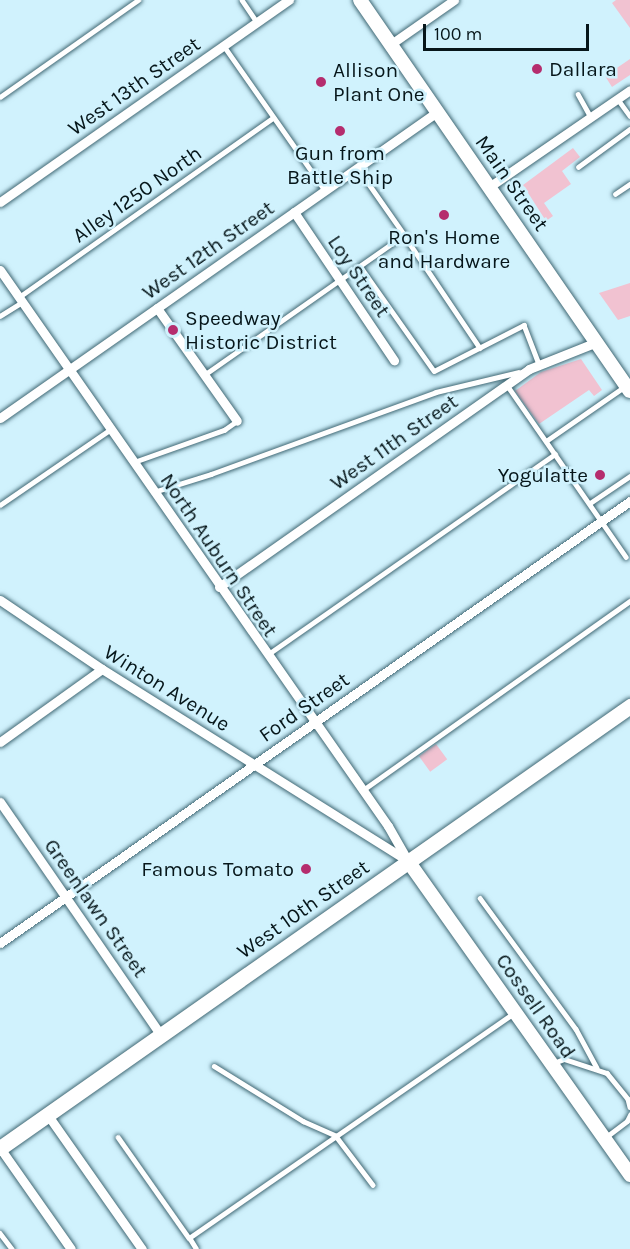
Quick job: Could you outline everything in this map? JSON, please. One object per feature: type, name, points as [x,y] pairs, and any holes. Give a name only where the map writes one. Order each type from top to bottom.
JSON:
[{"type":"main road","name":"West 10th Street","points":[[0,1148],[630,706]]},
{"type":"street","name":"West 13th Street","points":[[0,202],[289,0]]},
{"type":"street","name":"Main Street","points":[[360,0],[628,388]]},
{"type":"street","points":[[391,44],[454,0]]},
{"type":"street","points":[[489,187],[630,90]]},
{"type":"street","name":"West 12th Street","points":[[0,418],[437,112]]},
{"type":"street","name":"Loy Street","points":[[294,212],[394,360]]},
{"type":"street","name":"North Auburn Street","points":[[0,270],[313,723],[388,826],[408,861]]},
{"type":"street","points":[[157,308],[237,421]]},
{"type":"street","name":"West 11th Street","points":[[219,587],[527,371],[539,364],[597,342]]},
{"type":"street","name":"Ford Street","points":[[0,943],[630,501]]},
{"type":"street","name":"Winton Avenue","points":[[0,600],[102,669],[408,861]]},
{"type":"street","points":[[0,742],[102,669]]},
{"type":"street","name":"Greenlawn Street","points":[[0,802],[161,1035]]},
{"type":"street","name":"Cossell Road","points":[[408,861],[630,1175]]},
{"type":"street","points":[[47,1114],[142,1249]]},
{"type":"street","points":[[0,1148],[71,1249]]},
{"type":"lane","points":[[0,97],[138,0]]},
{"type":"lane","points":[[242,0],[257,22]]},
{"type":"lane","points":[[224,46],[325,190]]},
{"type":"lane","points":[[579,94],[591,117]]},
{"type":"lane","points":[[617,98],[630,116]]},
{"type":"lane","name":"Alley 1250 North","points":[[0,316],[20,299],[273,118]]},
{"type":"lane","points":[[578,167],[630,129]]},
{"type":"lane","points":[[357,168],[480,348]]},
{"type":"lane","points":[[615,194],[630,184]]},
{"type":"lane","points":[[204,375],[404,235]]},
{"type":"lane","points":[[360,266],[434,371],[524,326],[539,364]]},
{"type":"lane","points":[[154,492],[211,474],[436,392],[527,371]]},
{"type":"lane","points":[[507,385],[626,557]]},
{"type":"lane","points":[[546,441],[628,388]]},
{"type":"lane","points":[[134,462],[224,430],[237,421]]},
{"type":"lane","points":[[0,506],[111,429]]},
{"type":"lane","points":[[267,656],[555,454]]},
{"type":"lane","points":[[590,503],[630,476]]},
{"type":"lane","points":[[361,791],[630,601]]},
{"type":"lane","points":[[480,898],[576,1029],[597,1068]]},
{"type":"lane","points":[[189,1238],[515,1012]]},
{"type":"lane","points":[[551,1063],[564,1059],[597,1068],[616,1082],[630,1107]]},
{"type":"lane","points":[[214,1066],[303,1121],[336,1136],[373,1185]]},
{"type":"lane","points":[[604,1138],[627,1121],[630,1114]]},
{"type":"lane","points":[[627,1121],[630,1128]]},
{"type":"lane","points":[[118,1137],[196,1249]]},
{"type":"lane","points":[[0,1233],[12,1249]]},
{"type":"shaded area","points":[[616,0],[630,0],[630,28],[612,3]]},
{"type":"shaded area","points":[[630,59],[630,75],[612,87],[605,76]]},
{"type":"shaded area","points":[[573,148],[580,157],[562,171],[571,184],[544,203],[553,216],[546,221],[523,185]]},
{"type":"shaded area","points":[[630,283],[630,316],[618,320],[599,293]]},
{"type":"shaded area","points":[[581,359],[602,390],[594,396],[589,390],[539,424],[515,391],[541,372]]},
{"type":"shaded area","points":[[436,744],[447,759],[430,772],[419,756]]},
{"type":"place","name":"Dallara","points":[[537,69]]},
{"type":"place","name":"Allison Plant One","points":[[321,82]]},
{"type":"place","name":"Gun from Battle Ship","points":[[340,131]]},
{"type":"place","name":"Ron's Home and Hardware","points":[[444,215]]},
{"type":"place","name":"Speedway Historic District","points":[[173,330]]},
{"type":"place","name":"Yogulatte","points":[[600,475]]},
{"type":"place","name":"Famous Tomato","points":[[306,869]]}]
